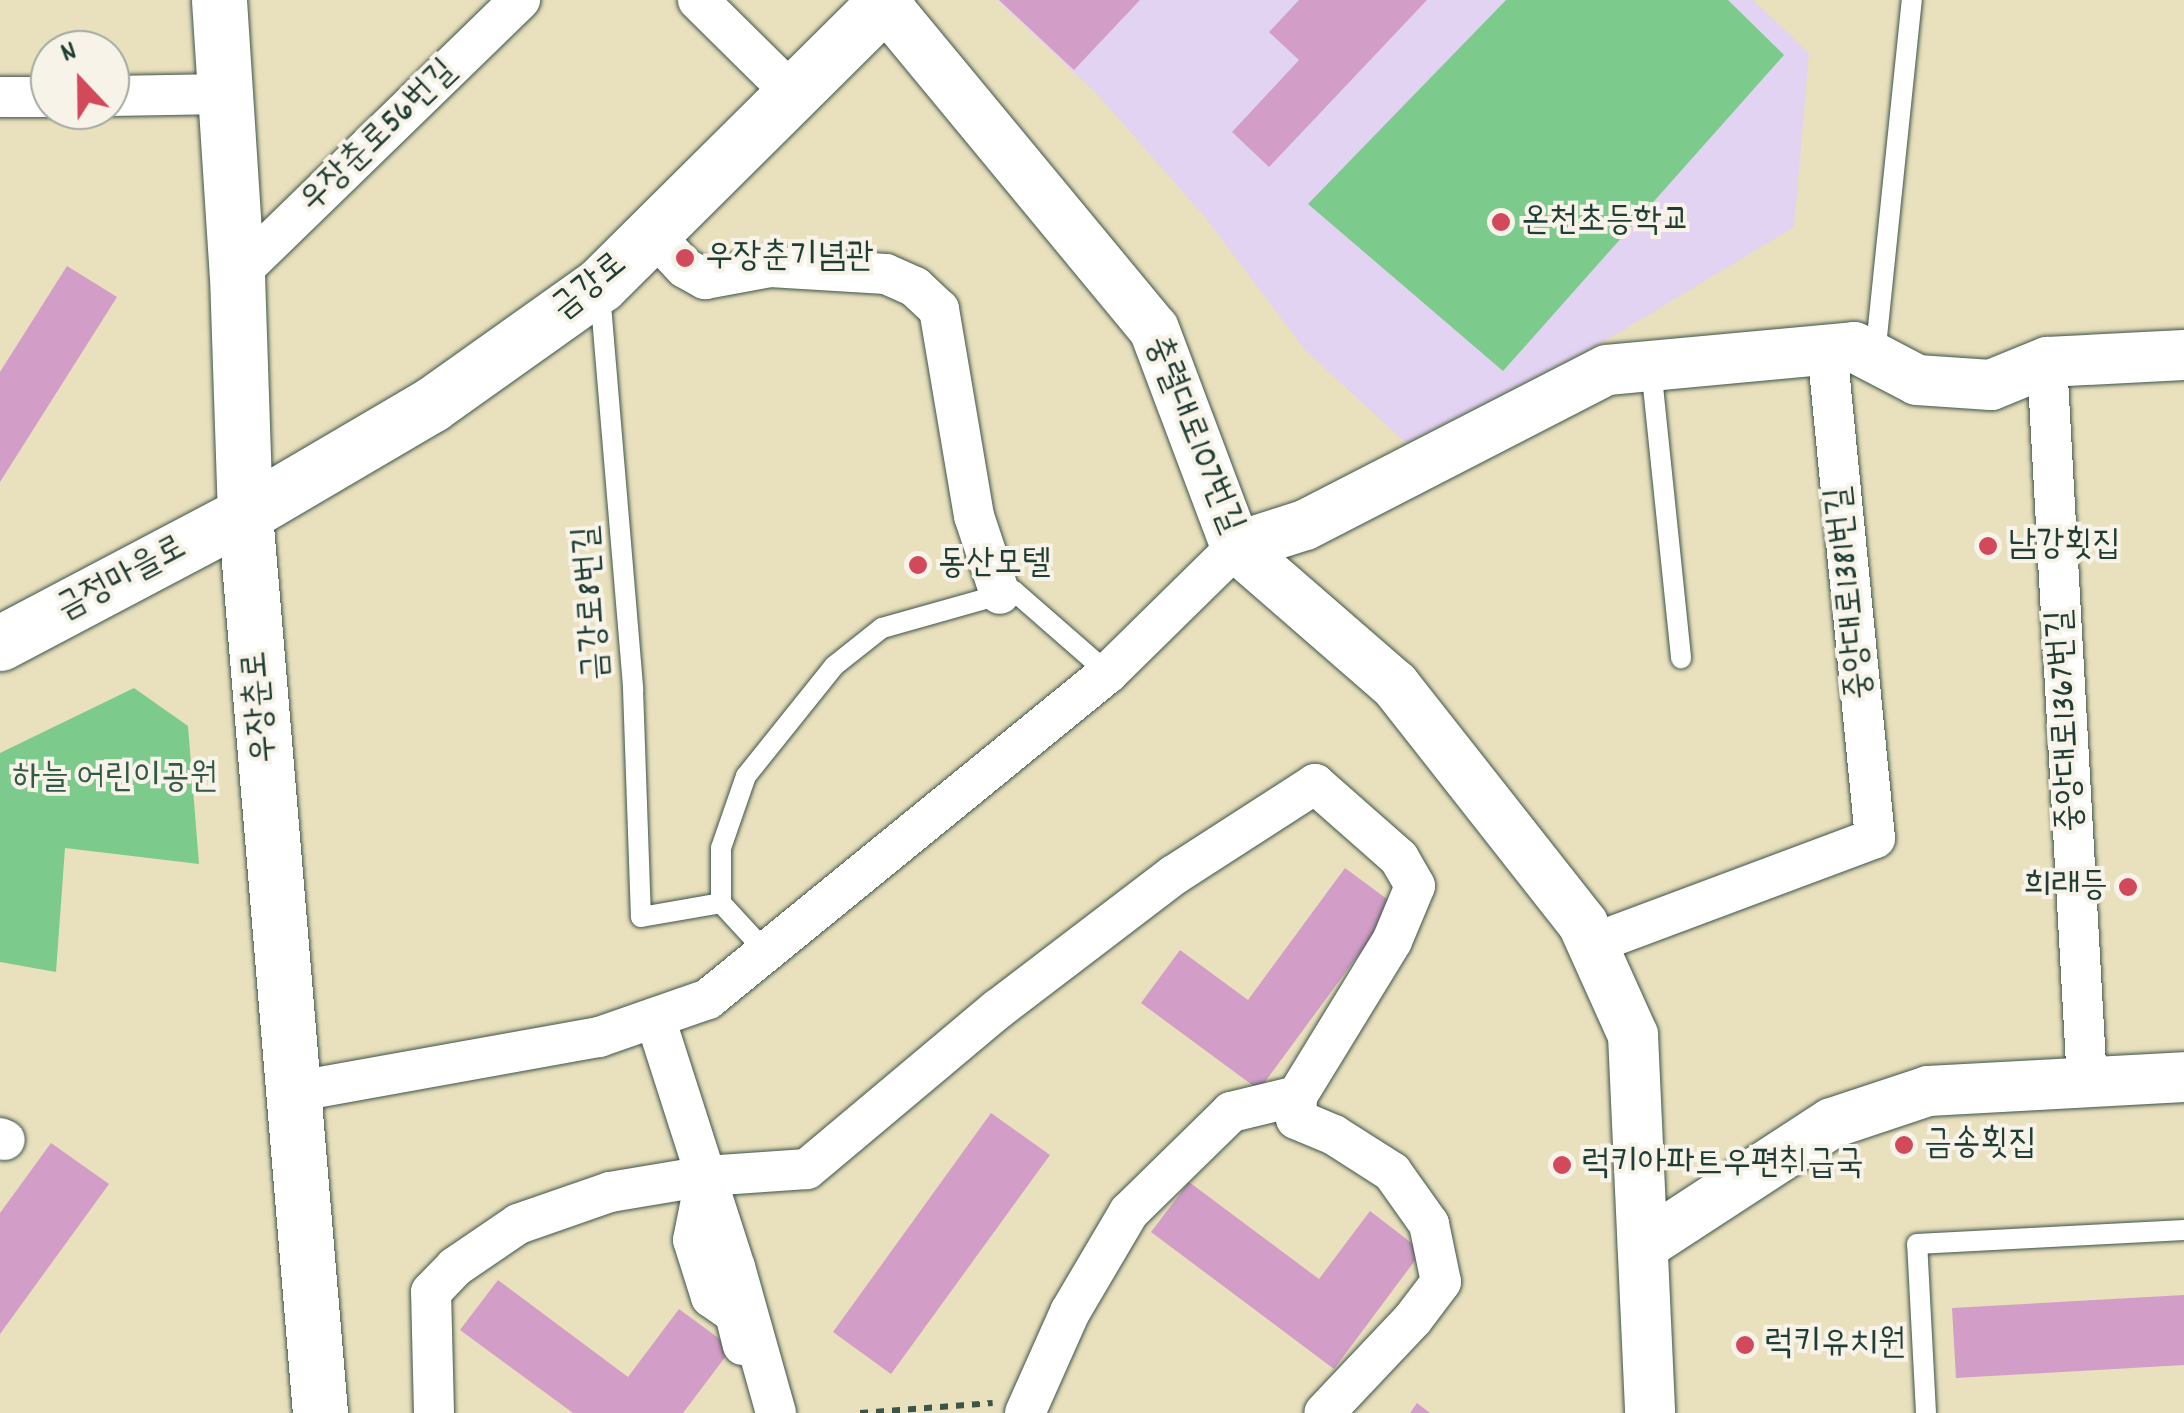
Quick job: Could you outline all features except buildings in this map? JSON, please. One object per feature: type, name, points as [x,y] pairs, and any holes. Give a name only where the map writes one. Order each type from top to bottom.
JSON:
[{"type":"main road","name":"우장춘로","points":[[219,0],[238,274],[245,514],[320,1413]]},
{"type":"main road","name":"금강로","points":[[245,514],[431,405],[600,285],[885,2]]},
{"type":"main road","name":"금정마을로","points":[[0,643],[245,514]]},
{"type":"street","name":"우장춘로56번길","points":[[238,274],[520,0]]},
{"type":"street","points":[[698,0],[794,94]]},
{"type":"street","name":"충렬대로107번길","points":[[885,2],[1154,330],[1236,547],[1395,685],[1583,924],[1633,1035],[1650,1413]]},
{"type":"street","points":[[130,96],[226,94]]},
{"type":"street","points":[[0,98],[30,97]]},
{"type":"street","points":[[652,233],[685,268],[705,279],[770,267],[886,274],[915,288],[938,309],[974,516],[1000,594]]},
{"type":"street","points":[[293,1092],[600,1037],[708,999],[1108,674],[1236,547],[1305,525],[1607,370],[1854,347],[1916,380],[1992,385],[2047,362],[2184,355]]},
{"type":"street","name":"중앙대로1381번길","points":[[1592,944],[1874,838],[1827,348]]},
{"type":"street","name":"중앙대로1367번길","points":[[2047,362],[2087,1081]]},
{"type":"street","points":[[434,1413],[430,1292],[455,1268],[518,1224],[610,1192],[706,1176],[807,1169],[998,1009],[1160,886],[1314,784],[1399,858],[1415,886],[1392,941],[1297,1096],[1296,1119],[1334,1135],[1392,1172],[1429,1224],[1441,1282],[1414,1319],[1324,1413]]},
{"type":"street","points":[[655,1018],[776,1413]]},
{"type":"street","points":[[1642,1246],[1832,1122],[1928,1090],[2184,1078]]},
{"type":"street","points":[[1014,1408],[1130,1212],[1230,1112],[1297,1096]]},
{"type":"street","points":[[706,1176],[693,1240],[711,1296],[735,1314],[756,1413]]},
{"type":"lane","points":[[1875,358],[1912,0]]},
{"type":"lane","name":"금강로8번길","points":[[600,285],[633,689],[642,917],[721,903]]},
{"type":"lane","points":[[1651,366],[1681,658]]},
{"type":"lane","points":[[766,952],[721,903],[721,848],[746,776],[834,666],[882,628],[1014,591],[1108,674]]},
{"type":"lane","points":[[1926,1413],[1917,1244],[2184,1230]]},
{"type":"path","points":[[860,1413],[1014,1408]]},
{"type":"shaded area","name":"온천초등학교","points":[[997,0],[1753,0],[1809,53],[1794,227],[1610,338],[1406,443],[1306,351],[1204,216],[1097,94]]},
{"type":"green space","points":[[1506,0],[1728,0],[1784,55],[1503,371],[1308,204]]},
{"type":"green space","name":"하늘 어린이공원","points":[[134,688],[188,726],[199,864],[65,848],[56,972],[0,962],[0,753]]},
{"type":"place","name":"온천초등학교","points":[[1501,222]]},
{"type":"place","name":"우장춘기념관","points":[[685,258]]},
{"type":"place","name":"남강횟집","points":[[1988,546]]},
{"type":"place","name":"동산모텔","points":[[918,565]]},
{"type":"place","name":"희래등","points":[[2128,887]]},
{"type":"place","name":"금송횟집","points":[[1904,1145]]},
{"type":"place","name":"럭키아파트우편취급국","points":[[1562,1165]]},
{"type":"place","name":"럭키유치원","points":[[1745,1345]]}]
